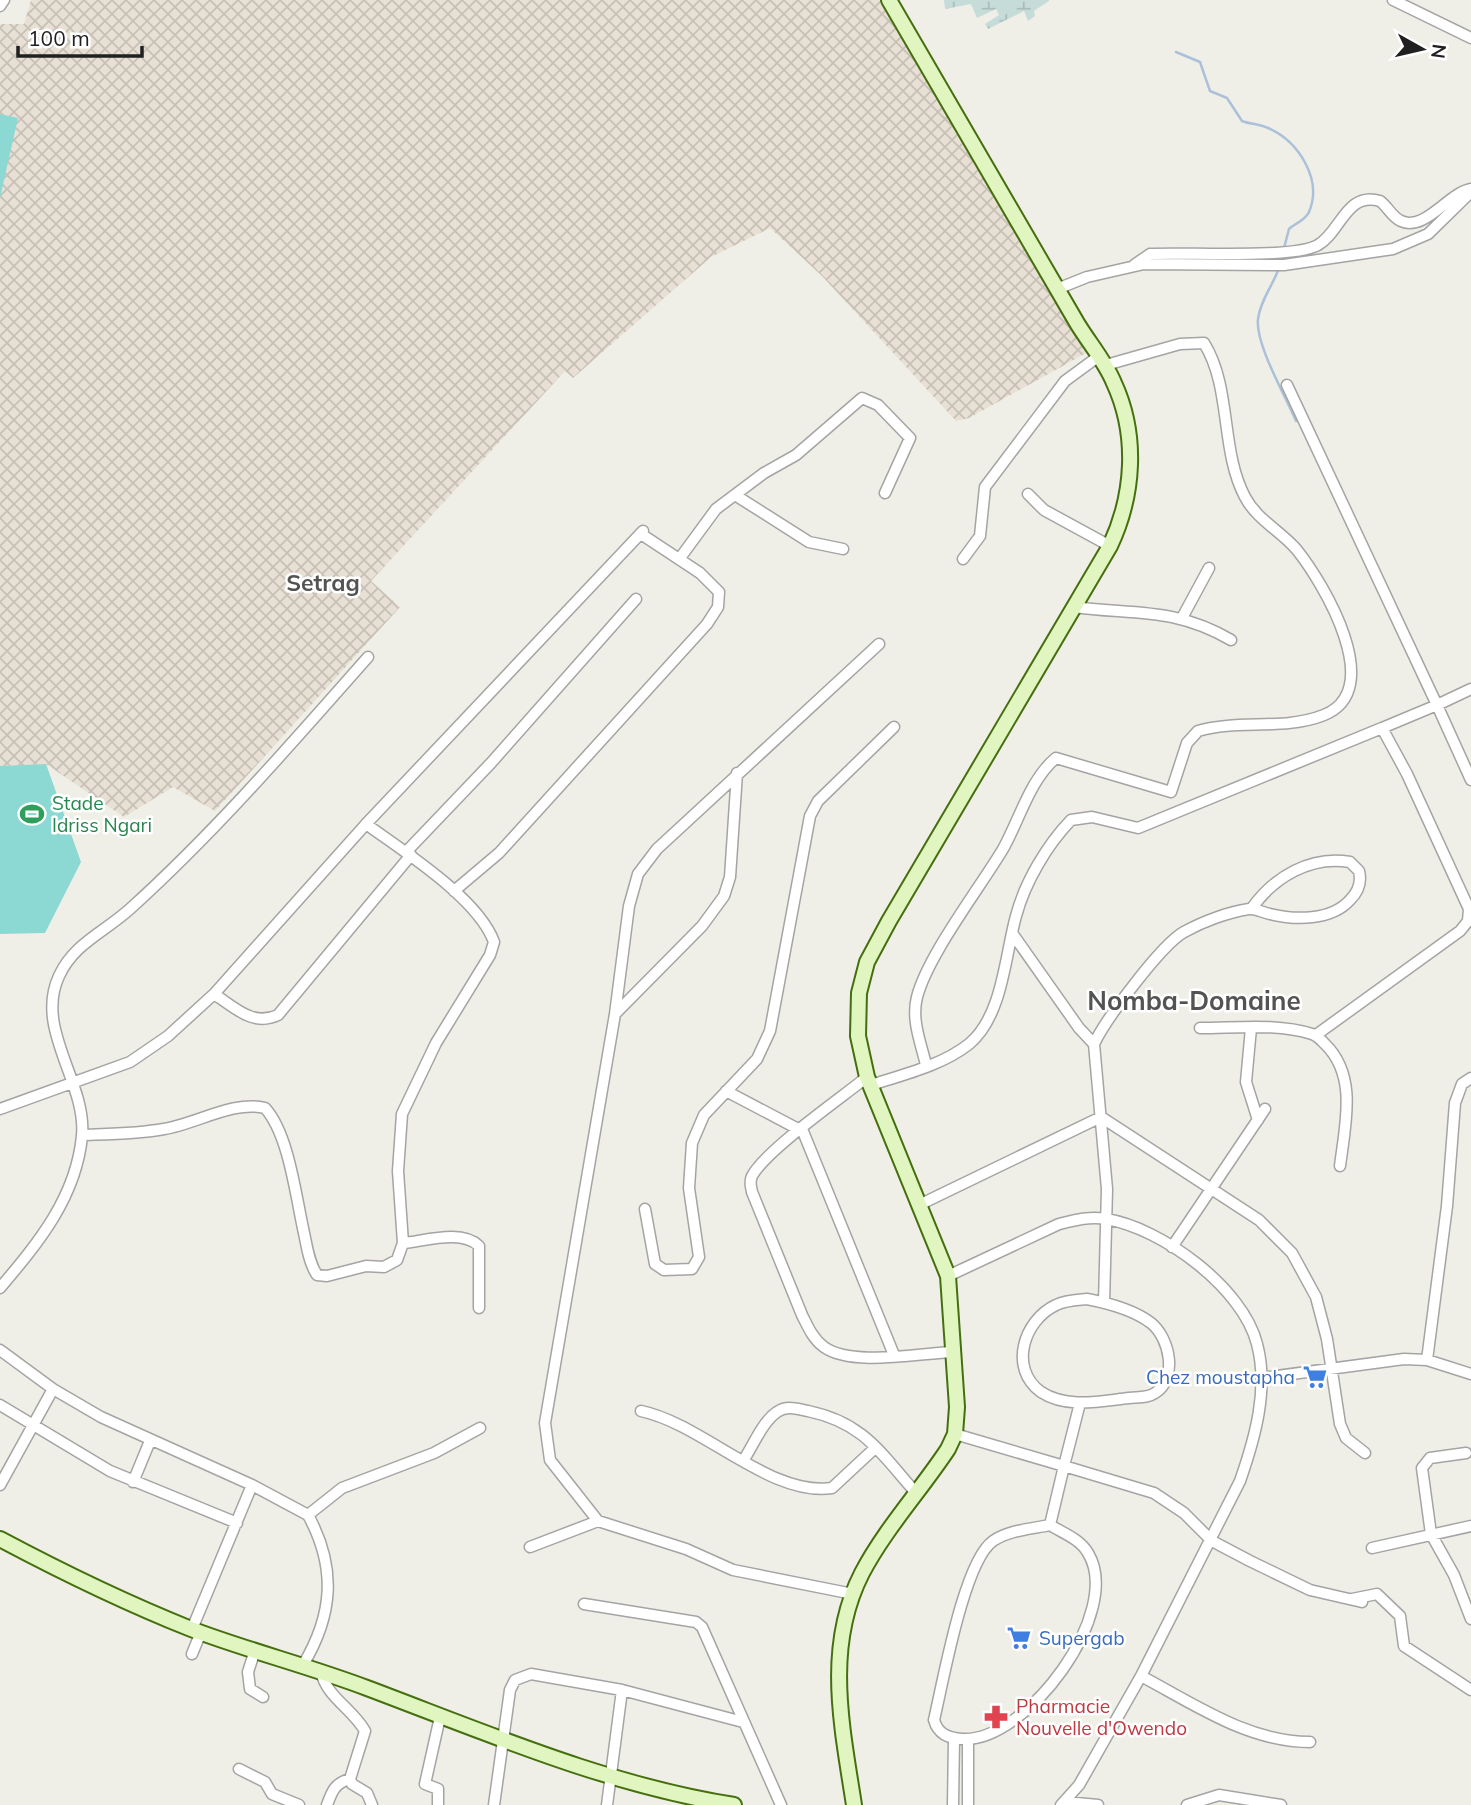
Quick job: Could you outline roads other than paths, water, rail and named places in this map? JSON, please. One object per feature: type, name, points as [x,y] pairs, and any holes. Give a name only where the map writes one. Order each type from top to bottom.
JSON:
[{"type":"street","points":[[0,6],[4,0]]},
{"type":"street","points":[[854,1805],[838,1700],[840,1649],[853,1594],[863,1572],[955,1434],[957,1407],[948,1276],[922,1204],[869,1081],[856,1015],[867,962],[911,881],[1110,545],[1126,498],[1130,455],[1124,409],[1102,361],[1057,289],[889,0]]},
{"type":"street","points":[[1393,0],[1471,37]]},
{"type":"street","points":[[1057,289],[1080,279],[1133,265],[1163,262],[1280,265],[1341,259],[1408,244],[1438,226],[1471,190]]},
{"type":"street","points":[[1133,265],[1150,254],[1280,253],[1317,246],[1326,240],[1347,210],[1359,202],[1380,201],[1395,216],[1409,222],[1419,221],[1456,193],[1471,190]]},
{"type":"street","points":[[926,1065],[915,1021],[917,995],[947,937],[1005,846],[1045,767],[1056,758],[1171,792],[1187,743],[1198,731],[1308,721],[1337,709],[1350,690],[1352,673],[1349,650],[1313,574],[1298,551],[1263,520],[1245,497],[1215,372],[1204,343],[1180,344],[1102,361],[1065,381],[985,486],[980,537],[963,559]]},
{"type":"street","points":[[1287,385],[1471,780]]},
{"type":"street","points":[[680,558],[703,524],[735,495],[764,473],[796,455],[862,398],[878,405],[910,438],[884,493]]},
{"type":"street","points":[[1028,494],[1044,510],[1110,545]]},
{"type":"street","points":[[735,495],[809,542],[843,549]]},
{"type":"street","points":[[0,1109],[130,1062],[151,1049],[214,994],[366,824],[642,532],[700,573],[719,593],[720,601],[714,614],[499,853],[454,891]]},
{"type":"street","points":[[1182,618],[1209,568]]},
{"type":"street","points":[[214,994],[255,1020],[268,1020],[278,1016],[408,853],[636,599]]},
{"type":"street","points":[[1073,607],[1149,611],[1182,618],[1231,640]]},
{"type":"street","points":[[853,1594],[733,1570],[686,1549],[598,1521],[550,1460],[545,1423],[615,1014],[624,931],[638,874],[657,849],[879,644]]},
{"type":"street","points":[[0,1288],[46,1234],[64,1202],[82,1135],[73,1084],[55,1029],[52,1003],[58,977],[76,948],[130,910],[251,789],[368,657]]},
{"type":"street","points":[[953,1352],[862,1357],[842,1355],[825,1348],[810,1331],[782,1266],[750,1183],[753,1175],[801,1129],[869,1081],[926,1065],[967,1045],[978,1035],[1003,982],[1012,933],[1023,897],[1049,844],[1071,820],[1092,817],[1138,828],[1471,689]]},
{"type":"street","points":[[645,1209],[655,1264],[664,1270],[692,1269],[699,1257],[688,1188],[690,1153],[705,1115],[757,1059],[770,1031],[813,810],[894,727]]},
{"type":"street","points":[[1316,1035],[1460,932],[1469,917],[1469,909],[1407,774],[1382,728]]},
{"type":"street","points":[[615,1014],[702,926],[721,903],[730,877],[737,773]]},
{"type":"street","points":[[82,1135],[162,1130],[242,1107],[265,1108],[273,1116],[285,1150],[309,1255],[317,1275],[327,1276],[366,1266],[392,1265],[403,1243],[398,1171],[402,1114],[436,1043],[493,947],[485,926],[454,891],[408,853],[366,824]]},
{"type":"street","points":[[1104,1303],[1108,1219],[1094,1044],[1102,1026],[1175,937],[1194,927],[1252,908],[1269,888],[1319,860],[1350,862],[1359,871],[1360,886],[1354,897],[1341,908],[1324,915],[1301,918],[1268,914],[1252,908]]},
{"type":"street","points":[[1012,933],[1094,1044]]},
{"type":"street","points":[[1200,1028],[1287,1028],[1316,1035],[1335,1054],[1346,1081],[1348,1111],[1340,1166]]},
{"type":"street","points":[[1251,1028],[1246,1082],[1258,1120]]},
{"type":"street","points":[[1427,1360],[1447,1206],[1455,1103],[1462,1084],[1471,1079]]},
{"type":"street","points":[[726,1091],[801,1129],[894,1355]]},
{"type":"street","points":[[1172,1247],[1265,1109]]},
{"type":"street","points":[[922,1204],[1101,1117]]},
{"type":"street","points":[[1101,1117],[1259,1220],[1303,1268],[1316,1297],[1340,1424],[1346,1438],[1365,1453]]},
{"type":"street","points":[[948,1276],[1059,1224],[1077,1219],[1108,1219],[1172,1247],[1210,1275],[1240,1307],[1257,1343],[1262,1378],[1250,1452],[1229,1507],[1141,1676],[1079,1785],[1063,1803]]},
{"type":"street","points":[[403,1243],[461,1237],[473,1240],[479,1246],[480,1308]]},
{"type":"street","points":[[1087,1299],[1104,1303],[1154,1325],[1166,1347],[1169,1371],[1163,1387],[1153,1395],[1080,1403],[1042,1392],[1030,1381],[1024,1368],[1026,1337],[1032,1323],[1056,1305],[1087,1299]]},
{"type":"street","points":[[0,1350],[53,1389],[150,1441],[252,1485],[308,1515],[323,1559],[328,1598],[322,1631],[303,1665]]},
{"type":"street","points":[[1262,1378],[1382,1359],[1427,1360],[1471,1374]]},
{"type":"street","points":[[0,1485],[53,1389]]},
{"type":"street","points":[[1050,1525],[1080,1403]]},
{"type":"street","points":[[0,1405],[133,1482],[237,1523]]},
{"type":"street","points":[[743,1461],[771,1419],[788,1407],[842,1421],[861,1431],[917,1494]]},
{"type":"street","points":[[641,1411],[666,1416],[743,1461],[784,1480],[821,1489],[840,1482],[876,1448]]},
{"type":"street","points":[[308,1515],[342,1488],[435,1453],[480,1428]]},
{"type":"street","points":[[955,1434],[1154,1493],[1184,1513],[1212,1541],[1310,1590],[1357,1600],[1377,1594],[1400,1616],[1405,1646],[1471,1690]]},
{"type":"street","points":[[133,1482],[150,1441]]},
{"type":"street","points":[[1466,1453],[1430,1458],[1423,1463],[1432,1534],[1454,1575],[1471,1619]]},
{"type":"street","points":[[192,1654],[196,1631],[252,1485]]},
{"type":"street","points":[[530,1548],[598,1521]]},
{"type":"street","points":[[1050,1525],[1078,1541],[1092,1561],[1097,1579],[1092,1614],[1068,1661],[1034,1703],[999,1731],[983,1738],[954,1739],[940,1732],[933,1720],[970,1577],[982,1551],[991,1542],[1012,1532],[1050,1525]]},
{"type":"street","points":[[1372,1548],[1471,1526]]},
{"type":"street","points":[[0,1539],[115,1596],[196,1631],[321,1671],[440,1717],[611,1776],[734,1805]]},
{"type":"street","points":[[584,1604],[696,1622],[707,1634],[781,1805]]},
{"type":"street","points":[[256,1650],[247,1681],[250,1689],[263,1697]]},
{"type":"street","points":[[321,1671],[323,1682],[330,1692],[365,1731],[350,1779],[352,1784],[367,1793],[372,1805]]},
{"type":"street","points":[[494,1805],[501,1738],[510,1690],[515,1680],[531,1674],[622,1690],[743,1722]]},
{"type":"street","points":[[1141,1676],[1254,1734],[1283,1742],[1310,1742]]},
{"type":"street","points":[[607,1805],[622,1690]]},
{"type":"street","points":[[438,1805],[438,1789],[425,1784],[440,1717]]},
{"type":"street","points":[[953,1805],[954,1739]]},
{"type":"street","points":[[968,1740],[968,1805]]},
{"type":"street","points":[[239,1769],[265,1782],[272,1794],[299,1805]]},
{"type":"street","points":[[327,1805],[333,1789],[341,1781],[350,1779]]},
{"type":"street","points":[[1187,1805],[1219,1795],[1281,1805]]},
{"type":"street","points":[[1063,1803],[1098,1805]]},
{"type":"waterway","points":[[1176,52],[1200,62],[1210,91],[1227,98],[1242,121],[1279,134],[1305,162],[1313,187],[1309,212],[1289,229],[1284,248]]},
{"type":"waterway","points":[[1279,268],[1261,306],[1258,330],[1266,356],[1296,421]]},
{"type":"place","name":"Stade Idriss Ngari","points":[[32,814]]},
{"type":"place","name":"Chez moustapha","points":[[1315,1377]]},
{"type":"place","name":"Supergab","points":[[1019,1638]]},
{"type":"place","name":"Pharmacie Nouvelle d'Owendo","points":[[996,1717]]},
{"type":"district","name":"Setrag","points":[[323,583]]},
{"type":"district","name":"Nomba-Domaine","points":[[1194,1001]]}]
